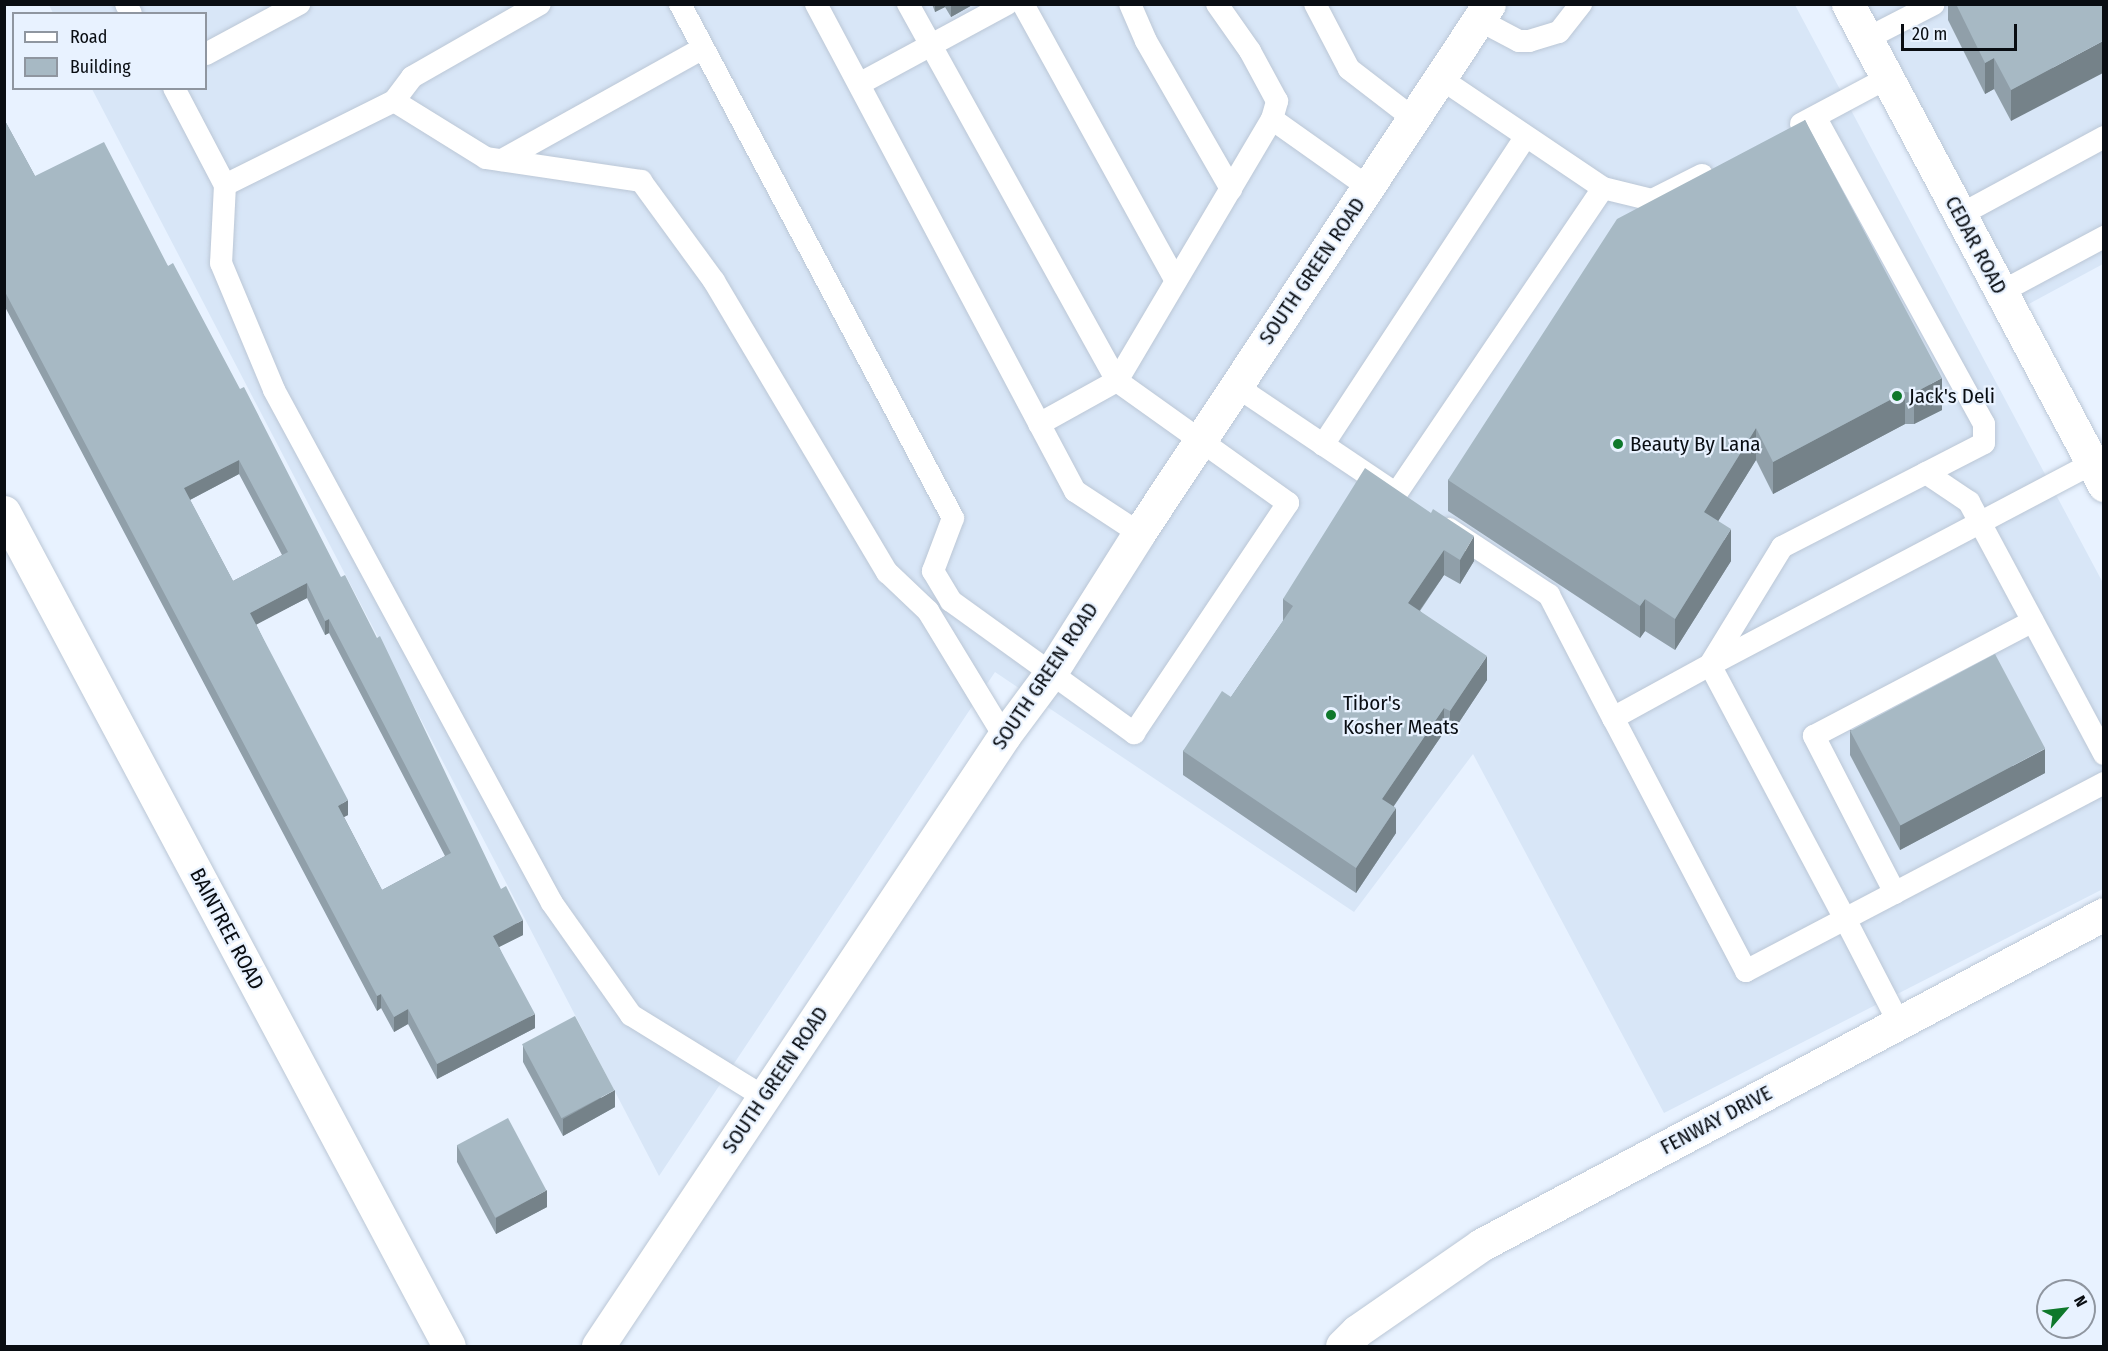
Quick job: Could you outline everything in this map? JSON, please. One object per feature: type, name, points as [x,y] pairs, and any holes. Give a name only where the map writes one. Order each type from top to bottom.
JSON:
[{"type":"main road","name":"CEDAR ROAD","points":[[1848,4],[2098,475]]},
{"type":"main road","name":"SOUTH GREEN ROAD","points":[[598,1347],[1004,736],[1050,674],[1201,438],[1484,12]]},
{"type":"main road","name":"BAINTREE ROAD","points":[[4,512],[449,1347]]},
{"type":"main road","name":"FENWAY DRIVE","points":[[1342,1347],[1357,1331],[1481,1245],[2103,914]]},
{"type":"lane","points":[[207,53],[299,4]]},
{"type":"lane","points":[[225,185],[394,101],[412,77],[540,4]]},
{"type":"lane","points":[[680,4],[953,518],[933,571],[951,601],[1134,733],[1288,503],[1201,438],[1117,381],[929,46],[908,4]]},
{"type":"lane","points":[[816,4],[1075,491],[1139,533]]},
{"type":"lane","points":[[859,84],[1007,4]]},
{"type":"lane","points":[[1023,4],[1176,281]]},
{"type":"lane","points":[[1130,4],[1146,41],[1231,189]]},
{"type":"lane","points":[[1039,424],[1117,381],[1272,119],[1277,101],[1250,51],[1217,4]]},
{"type":"lane","points":[[1315,4],[1349,69],[1414,119]]},
{"type":"lane","points":[[1484,12],[1519,41],[1541,40],[1559,32],[1581,4]]},
{"type":"lane","points":[[1866,39],[1934,4]]},
{"type":"lane","points":[[502,160],[703,48]]},
{"type":"lane","points":[[1440,78],[1603,188],[1652,200],[1723,164]]},
{"type":"lane","points":[[1784,133],[1887,78]]},
{"type":"lane","points":[[175,90],[225,185],[221,263],[274,390],[552,903],[631,1015],[764,1097]]},
{"type":"lane","points":[[394,101],[486,158],[641,181],[714,282],[887,572],[928,611],[1004,736]]},
{"type":"lane","points":[[1710,664],[1782,547],[1984,443],[1984,424],[1815,117]]},
{"type":"lane","points":[[1272,119],[1368,187]]},
{"type":"lane","points":[[1323,445],[1525,137]]},
{"type":"lane","points":[[1960,215],[2103,137]]},
{"type":"lane","points":[[1396,494],[1603,188]]},
{"type":"lane","points":[[2001,292],[2103,237]]},
{"type":"lane","points":[[1236,386],[1415,506]]},
{"type":"lane","points":[[1926,473],[1969,502],[2103,754]]},
{"type":"lane","points":[[1613,718],[1710,664],[1981,523],[2098,475]]},
{"type":"lane","points":[[1434,519],[1549,595],[1746,971],[2103,783]]},
{"type":"lane","points":[[1894,893],[1814,736],[2033,621]]},
{"type":"lane","points":[[1710,664],[1899,1023]]},
{"type":"shaded area","points":[[49,5],[1795,5],[2103,583],[2103,889],[1664,1113],[1473,754],[1354,912],[995,672],[659,1176],[93,90],[207,90],[207,12],[52,12]]},
{"type":"shaded area","points":[[1848,5],[2103,5],[2103,264],[2012,313]]},
{"type":"building","points":[[1956,4],[2103,4],[2103,41],[2011,90],[1994,58],[1985,63]]},
{"type":"building","points":[[4,119],[35,176],[104,142],[168,266],[173,263],[240,389],[244,387],[341,577],[345,575],[377,638],[380,636],[501,889],[506,886],[523,920],[493,936],[535,1014],[437,1064],[408,1009],[394,1017],[381,994],[377,996],[4,290]],"holes":[[[239,460],[288,552],[233,581],[184,488]],[[307,583],[325,621],[329,619],[451,853],[382,890],[338,806],[348,800],[250,613]]]},
{"type":"building","points":[[1805,120],[1942,378],[1914,393],[1905,392],[1773,462],[1756,428],[1704,512],[1731,529],[1675,619],[1645,599],[1640,606],[1448,480],[1617,219]]},
{"type":"building","points":[[1365,468],[1431,513],[1433,509],[1474,536],[1460,560],[1444,550],[1408,603],[1487,656],[1450,711],[1444,708],[1382,799],[1396,808],[1356,868],[1183,751],[1222,691],[1231,697],[1293,606],[1283,599]]},
{"type":"building","points":[[1995,654],[2045,748],[1900,825],[1850,731]]},
{"type":"building","points":[[575,1016],[614,1090],[561,1118],[522,1044]]},
{"type":"building","points":[[508,1118],[546,1190],[495,1218],[457,1145]]},
{"type":"place","name":"Jack's Deli","points":[[1897,396]]},
{"type":"place","name":"Beauty By Lana","points":[[1618,444]]},
{"type":"place","name":"Tibor's Kosher Meats","points":[[1331,715]]}]
